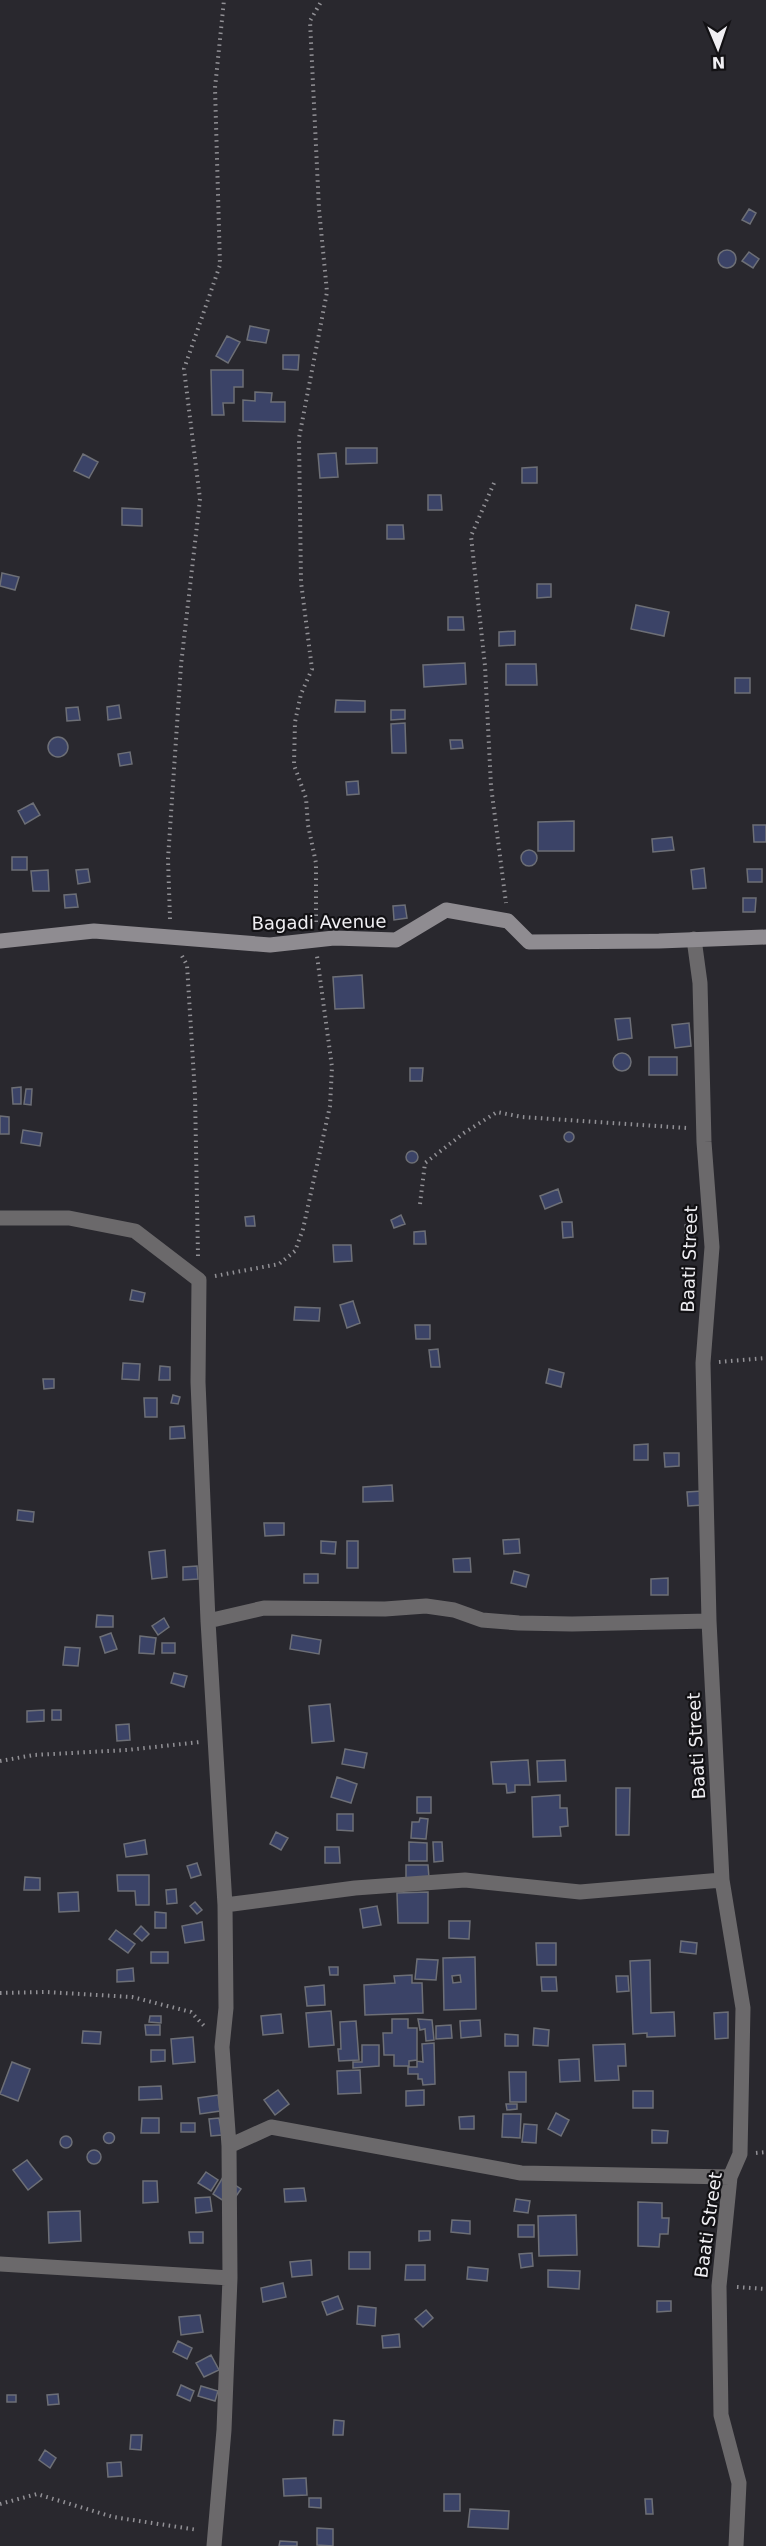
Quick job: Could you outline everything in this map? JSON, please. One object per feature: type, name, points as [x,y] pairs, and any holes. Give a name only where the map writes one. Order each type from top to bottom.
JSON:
[{"type":"street","name":"Bagadi Avenue","points":[[0,941],[94,931],[270,945],[334,938],[396,940],[446,910],[508,921]]},
{"type":"street","points":[[508,921],[529,942],[766,937]]},
{"type":"street","name":"Baati Street","points":[[694,939],[700,983],[704,1128],[712,1247],[704,1363],[709,1621],[722,1880],[743,2008],[740,2154],[730,2177],[719,2286],[721,2415],[739,2484],[736,2546]]},
{"type":"street","points":[[0,1218],[69,1218],[135,1230],[199,1280],[198,1382],[208,1621],[225,1905],[226,2008],[222,2047],[229,2146],[230,2278],[224,2430],[215,2539]]},
{"type":"street","points":[[208,1621],[264,1608],[385,1609],[426,1606],[454,1610],[482,1620],[519,1623],[709,1621]]},
{"type":"street","points":[[225,1905],[355,1888],[465,1880],[580,1892],[722,1880]]},
{"type":"street","points":[[229,2146],[271,2127],[521,2173],[730,2177]]},
{"type":"street","points":[[0,2264],[230,2278]]},
{"type":"path","points":[[224,0],[215,88],[220,265],[184,369],[200,500],[181,665],[168,859],[171,937],[188,965],[195,1094],[199,1280],[279,1264],[295,1251],[303,1229],[330,1106],[332,1067],[315,940],[316,863],[308,825],[306,798],[294,765],[295,722],[301,694],[312,669],[302,582],[299,438],[327,292],[319,208],[310,21],[322,0]]},
{"type":"path","points":[[494,483],[471,536],[485,666],[491,786],[508,921]]},
{"type":"path","points":[[420,1204],[425,1163],[464,1133],[497,1112],[522,1117],[704,1128]]},
{"type":"path","points":[[704,1363],[766,1358]]},
{"type":"path","points":[[0,1761],[34,1755],[127,1750],[215,1740]]},
{"type":"path","points":[[0,1993],[46,1992],[132,1997],[191,2012],[222,2047]]},
{"type":"path","points":[[719,2286],[766,2289]]},
{"type":"path","points":[[0,2504],[37,2494],[112,2517],[215,2539]]},
{"type":"building","points":[[749,209],[756,213],[750,224],[742,220]]},
{"type":"building","points":[[727,250],[733,253],[736,259],[733,265],[727,268],[721,265],[718,259],[721,253]]},
{"type":"building","points":[[749,252],[759,259],[753,268],[742,261]]},
{"type":"building","points":[[250,326],[269,330],[266,343],[247,340]]},
{"type":"building","points":[[227,336],[240,342],[228,363],[216,356]]},
{"type":"building","points":[[283,355],[299,355],[298,370],[283,369]]},
{"type":"building","points":[[211,370],[243,370],[243,387],[234,387],[234,403],[223,403],[224,415],[212,415]]},
{"type":"building","points":[[255,392],[272,393],[271,402],[285,402],[285,422],[243,421],[243,400],[255,401]]},
{"type":"building","points":[[346,448],[377,448],[377,463],[346,464]]},
{"type":"building","points":[[336,453],[338,477],[320,478],[318,454]]},
{"type":"building","points":[[83,454],[98,462],[89,478],[74,471]]},
{"type":"building","points":[[537,467],[537,483],[522,483],[522,468]]},
{"type":"building","points":[[428,495],[441,495],[442,510],[428,510]]},
{"type":"building","points":[[122,508],[142,509],[142,526],[122,525]]},
{"type":"building","points":[[387,525],[403,525],[404,539],[387,539]]},
{"type":"building","points":[[2,573],[19,577],[15,590],[0,586]]},
{"type":"building","points":[[537,584],[551,584],[551,597],[537,598]]},
{"type":"building","points":[[636,605],[669,612],[664,636],[631,629]]},
{"type":"building","points":[[448,617],[463,617],[464,630],[448,630]]},
{"type":"building","points":[[515,631],[515,645],[499,646],[499,632]]},
{"type":"building","points":[[465,663],[466,684],[424,687],[423,665]]},
{"type":"building","points":[[506,664],[536,664],[537,685],[506,685]]},
{"type":"building","points":[[735,678],[750,678],[750,693],[735,693]]},
{"type":"building","points":[[336,700],[365,701],[365,712],[335,712]]},
{"type":"building","points":[[119,705],[121,718],[108,720],[107,707]]},
{"type":"building","points":[[78,707],[80,720],[67,721],[66,708]]},
{"type":"building","points":[[391,710],[405,710],[405,719],[391,720]]},
{"type":"building","points":[[405,723],[406,753],[392,753],[391,724]]},
{"type":"building","points":[[54,737],[62,737],[68,743],[68,751],[62,757],[54,757],[48,751],[48,743]]},
{"type":"building","points":[[450,740],[462,740],[463,748],[451,749]]},
{"type":"building","points":[[130,752],[132,764],[120,766],[118,754]]},
{"type":"building","points":[[358,781],[359,794],[347,795],[346,782]]},
{"type":"building","points":[[33,803],[40,815],[25,824],[18,811]]},
{"type":"building","points":[[574,821],[574,851],[538,851],[538,822]]},
{"type":"building","points":[[753,825],[766,825],[766,842],[754,842]]},
{"type":"building","points":[[672,837],[674,850],[653,852],[652,839]]},
{"type":"building","points":[[529,850],[537,858],[529,866],[521,858]]},
{"type":"building","points":[[12,857],[27,857],[27,870],[12,870]]},
{"type":"building","points":[[704,868],[706,888],[693,889],[691,870]]},
{"type":"building","points":[[88,869],[90,882],[78,884],[76,870]]},
{"type":"building","points":[[747,869],[762,869],[762,882],[748,882]]},
{"type":"building","points":[[48,870],[49,891],[33,891],[31,871]]},
{"type":"building","points":[[76,894],[78,907],[65,908],[64,895]]},
{"type":"building","points":[[743,898],[756,898],[755,912],[743,912]]},
{"type":"building","points":[[405,905],[407,918],[394,920],[393,906]]},
{"type":"building","points":[[362,975],[364,1008],[335,1009],[333,977]]},
{"type":"building","points":[[630,1018],[632,1038],[618,1040],[615,1019]]},
{"type":"building","points":[[689,1023],[691,1046],[675,1048],[672,1025]]},
{"type":"building","points":[[622,1053],[628,1056],[631,1062],[628,1068],[622,1071],[616,1068],[613,1062],[616,1056]]},
{"type":"building","points":[[649,1057],[677,1057],[677,1075],[649,1075]]},
{"type":"building","points":[[410,1068],[423,1068],[422,1081],[410,1081]]},
{"type":"building","points":[[21,1087],[21,1104],[13,1104],[12,1088]]},
{"type":"building","points":[[26,1089],[32,1089],[31,1105],[24,1104]]},
{"type":"building","points":[[0,1116],[9,1117],[9,1134],[0,1134]]},
{"type":"building","points":[[23,1130],[42,1133],[40,1146],[21,1143]]},
{"type":"building","points":[[569,1132],[573,1133],[573,1141],[569,1142],[565,1141],[564,1137],[565,1133]]},
{"type":"building","points":[[414,1151],[418,1157],[414,1163],[410,1163],[406,1155]]},
{"type":"building","points":[[558,1189],[562,1202],[545,1209],[540,1196]]},
{"type":"building","points":[[401,1215],[405,1224],[394,1228],[391,1220]]},
{"type":"building","points":[[254,1216],[255,1226],[246,1226],[245,1217]]},
{"type":"building","points":[[562,1222],[572,1222],[573,1237],[563,1238]]},
{"type":"building","points":[[694,1224],[694,1240],[685,1241],[685,1225]]},
{"type":"building","points":[[425,1231],[426,1244],[414,1244],[414,1232]]},
{"type":"building","points":[[333,1245],[351,1245],[352,1261],[334,1262]]},
{"type":"building","points":[[132,1290],[145,1293],[143,1302],[130,1300]]},
{"type":"building","points":[[353,1301],[360,1323],[347,1328],[340,1305]]},
{"type":"building","points":[[295,1307],[320,1308],[319,1321],[294,1320]]},
{"type":"building","points":[[415,1325],[430,1325],[430,1339],[416,1339]]},
{"type":"building","points":[[438,1349],[440,1367],[431,1367],[429,1350]]},
{"type":"building","points":[[123,1363],[140,1364],[139,1380],[122,1379]]},
{"type":"building","points":[[160,1366],[170,1367],[170,1380],[159,1380]]},
{"type":"building","points":[[549,1369],[564,1373],[561,1387],[546,1383]]},
{"type":"building","points":[[43,1379],[54,1379],[54,1388],[44,1389]]},
{"type":"building","points":[[173,1395],[180,1397],[178,1404],[171,1403]]},
{"type":"building","points":[[144,1398],[157,1398],[157,1417],[145,1417]]},
{"type":"building","points":[[184,1426],[185,1438],[170,1439],[170,1427]]},
{"type":"building","points":[[648,1444],[648,1460],[634,1460],[634,1445]]},
{"type":"building","points":[[664,1453],[679,1453],[679,1466],[665,1467]]},
{"type":"building","points":[[392,1485],[393,1501],[363,1502],[363,1487]]},
{"type":"building","points":[[702,1491],[703,1505],[688,1506],[687,1492]]},
{"type":"building","points":[[18,1510],[34,1512],[33,1522],[17,1520]]},
{"type":"building","points":[[264,1523],[284,1523],[284,1535],[265,1536]]},
{"type":"building","points":[[519,1539],[520,1553],[504,1554],[503,1540]]},
{"type":"building","points":[[321,1541],[336,1542],[335,1554],[321,1553]]},
{"type":"building","points":[[347,1541],[358,1541],[358,1568],[347,1568]]},
{"type":"building","points":[[165,1550],[167,1577],[152,1579],[149,1552]]},
{"type":"building","points":[[470,1558],[471,1572],[454,1572],[453,1559]]},
{"type":"building","points":[[197,1566],[198,1579],[183,1580],[183,1567]]},
{"type":"building","points":[[514,1571],[529,1575],[526,1587],[511,1583]]},
{"type":"building","points":[[304,1574],[318,1574],[318,1583],[304,1583]]},
{"type":"building","points":[[668,1578],[668,1595],[651,1595],[651,1579]]},
{"type":"building","points":[[97,1615],[113,1616],[113,1627],[96,1627]]},
{"type":"building","points":[[164,1618],[169,1627],[158,1635],[152,1626]]},
{"type":"building","points":[[111,1633],[117,1649],[105,1653],[100,1637]]},
{"type":"building","points":[[292,1635],[321,1640],[319,1654],[290,1649]]},
{"type":"building","points":[[140,1636],[156,1638],[154,1654],[139,1653]]},
{"type":"building","points":[[162,1643],[175,1643],[175,1653],[162,1653]]},
{"type":"building","points":[[65,1647],[80,1648],[78,1666],[63,1665]]},
{"type":"building","points":[[174,1673],[187,1676],[184,1687],[171,1683]]},
{"type":"building","points":[[330,1704],[334,1741],[312,1743],[309,1706]]},
{"type":"building","points":[[44,1710],[44,1721],[27,1722],[27,1711]]},
{"type":"building","points":[[52,1710],[61,1710],[61,1720],[52,1720]]},
{"type":"building","points":[[129,1724],[130,1740],[117,1741],[116,1725]]},
{"type":"building","points":[[345,1749],[367,1753],[364,1768],[342,1764]]},
{"type":"building","points":[[528,1760],[530,1785],[515,1785],[515,1792],[507,1793],[506,1784],[493,1784],[491,1762]]},
{"type":"building","points":[[565,1760],[566,1781],[538,1782],[537,1761]]},
{"type":"building","points":[[337,1777],[357,1784],[351,1803],[331,1797]]},
{"type":"building","points":[[616,1788],[630,1788],[629,1835],[616,1835]]},
{"type":"building","points":[[560,1795],[560,1808],[567,1808],[568,1826],[560,1827],[561,1836],[533,1837],[532,1797]]},
{"type":"building","points":[[417,1797],[431,1797],[431,1813],[417,1813]]},
{"type":"building","points":[[337,1814],[353,1814],[353,1831],[337,1830]]},
{"type":"building","points":[[420,1818],[428,1819],[426,1839],[411,1838],[412,1822],[419,1822]]},
{"type":"building","points":[[276,1832],[288,1838],[281,1850],[270,1844]]},
{"type":"building","points":[[145,1840],[147,1854],[126,1857],[124,1844]]},
{"type":"building","points":[[409,1842],[427,1843],[427,1861],[409,1861]]},
{"type":"building","points":[[433,1842],[442,1842],[443,1861],[434,1862]]},
{"type":"building","points":[[325,1847],[339,1847],[340,1863],[325,1863]]},
{"type":"building","points":[[197,1863],[201,1875],[191,1878],[187,1866]]},
{"type":"building","points":[[406,1865],[428,1865],[429,1878],[406,1878]]},
{"type":"building","points":[[117,1875],[149,1875],[149,1905],[136,1905],[135,1891],[118,1891]]},
{"type":"building","points":[[25,1877],[40,1878],[40,1890],[24,1890]]},
{"type":"building","points":[[176,1889],[177,1903],[167,1904],[166,1890]]},
{"type":"building","points":[[78,1892],[79,1911],[59,1912],[58,1893]]},
{"type":"building","points":[[428,1892],[428,1923],[398,1923],[397,1893]]},
{"type":"building","points":[[195,1902],[202,1910],[197,1914],[190,1906]]},
{"type":"building","points":[[377,1906],[381,1925],[363,1928],[360,1909]]},
{"type":"building","points":[[155,1912],[166,1913],[166,1928],[155,1928]]},
{"type":"building","points":[[449,1921],[470,1921],[469,1939],[449,1938]]},
{"type":"building","points":[[202,1922],[204,1940],[185,1943],[182,1926]]},
{"type":"building","points":[[141,1926],[149,1934],[142,1941],[134,1934]]},
{"type":"building","points":[[116,1930],[135,1944],[128,1953],[109,1939]]},
{"type":"building","points":[[681,1941],[697,1943],[696,1954],[680,1952]]},
{"type":"building","points":[[536,1943],[556,1943],[556,1965],[537,1965]]},
{"type":"building","points":[[151,1952],[168,1952],[168,1963],[151,1963]]},
{"type":"building","points":[[475,1957],[476,2009],[444,2010],[443,1958]],"holes":[[[460,1975],[461,1982],[453,1983],[452,1976]]]},
{"type":"building","points":[[417,1959],[438,1960],[436,1980],[415,1979]]},
{"type":"building","points":[[650,1960],[651,2013],[674,2012],[675,2036],[647,2037],[647,2033],[633,2034],[630,1961]]},
{"type":"building","points":[[329,1967],[338,1967],[338,1975],[330,1975]]},
{"type":"building","points":[[133,1968],[134,1981],[117,1982],[117,1970]]},
{"type":"building","points":[[412,1975],[412,1983],[422,1983],[423,2013],[365,2015],[364,1985],[395,1983],[394,1976]]},
{"type":"building","points":[[616,1976],[628,1976],[629,1991],[617,1992]]},
{"type":"building","points":[[541,1977],[556,1977],[557,1991],[542,1991]]},
{"type":"building","points":[[324,1985],[325,2005],[307,2006],[305,1987]]},
{"type":"building","points":[[331,2011],[334,2045],[309,2047],[306,2013]]},
{"type":"building","points":[[728,2012],[728,2038],[715,2039],[714,2013]]},
{"type":"building","points":[[281,2014],[283,2033],[263,2035],[261,2016]]},
{"type":"building","points":[[150,2016],[161,2016],[161,2023],[149,2022]]},
{"type":"building","points":[[392,2019],[408,2019],[408,2028],[417,2028],[417,2060],[409,2061],[409,2066],[394,2066],[394,2055],[384,2055],[383,2033],[392,2033]]},
{"type":"building","points":[[418,2019],[432,2020],[434,2040],[426,2041],[425,2029],[420,2030]]},
{"type":"building","points":[[480,2020],[481,2036],[461,2038],[460,2021]]},
{"type":"building","points":[[356,2021],[359,2060],[339,2061],[340,2022]]},
{"type":"building","points":[[145,2025],[160,2025],[160,2035],[146,2035]]},
{"type":"building","points":[[451,2025],[452,2038],[436,2039],[436,2026]]},
{"type":"building","points":[[534,2028],[549,2030],[548,2046],[533,2045]]},
{"type":"building","points":[[83,2031],[101,2032],[100,2044],[82,2043]]},
{"type":"building","points":[[505,2034],[518,2035],[518,2046],[505,2046]]},
{"type":"building","points":[[193,2037],[195,2062],[173,2064],[171,2039]]},
{"type":"building","points":[[434,2043],[435,2084],[423,2085],[422,2079],[418,2079],[418,2074],[408,2074],[408,2067],[417,2067],[417,2061],[423,2062],[422,2044]]},
{"type":"building","points":[[625,2044],[626,2066],[618,2066],[619,2080],[595,2081],[593,2045]]},
{"type":"building","points":[[362,2045],[379,2045],[379,2066],[353,2068],[353,2062],[362,2062]]},
{"type":"building","points":[[151,2050],[165,2050],[165,2061],[151,2062]]},
{"type":"building","points":[[579,2059],[580,2081],[560,2082],[559,2060]]},
{"type":"building","points":[[12,2062],[30,2069],[18,2101],[0,2094]]},
{"type":"building","points":[[360,2070],[361,2093],[338,2094],[337,2071]]},
{"type":"building","points":[[509,2072],[526,2072],[526,2102],[510,2102]]},
{"type":"building","points":[[161,2086],[162,2099],[139,2100],[139,2087]]},
{"type":"building","points":[[278,2090],[289,2104],[275,2115],[264,2100]]},
{"type":"building","points":[[424,2090],[424,2105],[406,2106],[406,2091]]},
{"type":"building","points":[[633,2091],[653,2091],[653,2108],[633,2108]]},
{"type":"building","points":[[218,2095],[220,2111],[200,2114],[198,2098]]},
{"type":"building","points":[[506,2104],[517,2104],[517,2109],[507,2110]]},
{"type":"building","points":[[556,2113],[569,2120],[561,2136],[548,2129]]},
{"type":"building","points":[[503,2114],[521,2114],[520,2138],[502,2137]]},
{"type":"building","points":[[474,2116],[474,2129],[460,2129],[459,2117]]},
{"type":"building","points":[[142,2118],[159,2118],[159,2133],[141,2133]]},
{"type":"building","points":[[219,2118],[222,2135],[211,2136],[209,2119]]},
{"type":"building","points":[[181,2123],[195,2123],[195,2132],[181,2132]]},
{"type":"building","points":[[524,2124],[537,2125],[536,2143],[522,2142]]},
{"type":"building","points":[[652,2130],[668,2131],[667,2143],[652,2143]]},
{"type":"building","points":[[109,2133],[113,2134],[113,2142],[109,2143],[105,2142],[104,2138],[105,2134]]},
{"type":"building","points":[[68,2136],[71,2137],[71,2147],[64,2148],[61,2147],[60,2140],[61,2137]]},
{"type":"building","points":[[94,2150],[99,2152],[101,2157],[99,2162],[94,2164],[89,2162],[87,2157],[89,2152]]},
{"type":"building","points":[[27,2160],[42,2179],[28,2190],[13,2170]]},
{"type":"building","points":[[206,2172],[218,2180],[211,2191],[198,2183]]},
{"type":"building","points":[[223,2177],[241,2189],[230,2205],[213,2194]]},
{"type":"building","points":[[143,2181],[157,2181],[158,2202],[143,2203]]},
{"type":"building","points":[[304,2188],[306,2201],[285,2202],[284,2189]]},
{"type":"building","points":[[210,2197],[212,2211],[196,2213],[195,2198]]},
{"type":"building","points":[[516,2199],[530,2201],[528,2213],[514,2211]]},
{"type":"building","points":[[638,2202],[662,2203],[662,2218],[669,2218],[668,2234],[660,2234],[659,2247],[638,2246]]},
{"type":"building","points":[[80,2211],[81,2241],[49,2243],[48,2212]]},
{"type":"building","points":[[576,2215],[577,2255],[539,2256],[538,2216]]},
{"type":"building","points":[[452,2220],[470,2221],[470,2234],[451,2232]]},
{"type":"building","points":[[518,2225],[534,2225],[534,2237],[518,2237]]},
{"type":"building","points":[[419,2231],[430,2231],[430,2240],[419,2241]]},
{"type":"building","points":[[189,2232],[203,2232],[203,2243],[190,2243]]},
{"type":"building","points":[[349,2252],[370,2252],[370,2269],[349,2269]]},
{"type":"building","points":[[532,2253],[533,2266],[521,2268],[519,2254]]},
{"type":"building","points":[[311,2260],[312,2275],[292,2277],[290,2262]]},
{"type":"building","points":[[406,2265],[425,2265],[425,2280],[405,2280]]},
{"type":"building","points":[[468,2267],[488,2269],[487,2281],[467,2279]]},
{"type":"building","points":[[548,2270],[580,2271],[579,2289],[548,2287]]},
{"type":"building","points":[[283,2283],[286,2297],[263,2302],[261,2288]]},
{"type":"building","points":[[338,2296],[343,2309],[327,2315],[322,2302]]},
{"type":"building","points":[[657,2301],[671,2301],[671,2311],[657,2312]]},
{"type":"building","points":[[358,2306],[376,2308],[375,2326],[357,2324]]},
{"type":"building","points":[[426,2310],[433,2318],[423,2327],[415,2319]]},
{"type":"building","points":[[200,2315],[203,2332],[181,2335],[179,2317]]},
{"type":"building","points":[[399,2334],[400,2347],[383,2348],[382,2336]]},
{"type":"building","points":[[178,2341],[192,2348],[187,2359],[173,2352]]},
{"type":"building","points":[[211,2355],[219,2370],[204,2377],[196,2363]]},
{"type":"building","points":[[181,2385],[194,2391],[190,2401],[177,2395]]},
{"type":"building","points":[[201,2386],[218,2391],[215,2401],[198,2396]]},
{"type":"building","points":[[58,2394],[59,2404],[48,2405],[47,2395]]},
{"type":"building","points":[[7,2395],[16,2395],[16,2402],[7,2402]]},
{"type":"building","points":[[334,2420],[344,2421],[343,2435],[333,2435]]},
{"type":"building","points":[[131,2435],[142,2435],[141,2450],[130,2449]]},
{"type":"building","points":[[45,2450],[56,2458],[50,2468],[39,2460]]},
{"type":"building","points":[[121,2462],[122,2476],[108,2477],[107,2463]]},
{"type":"building","points":[[306,2478],[307,2495],[284,2496],[283,2479]]},
{"type":"building","points":[[444,2494],[460,2494],[460,2511],[444,2511]]},
{"type":"building","points":[[309,2498],[321,2498],[321,2508],[309,2507]]},
{"type":"building","points":[[645,2499],[652,2499],[653,2514],[646,2514]]},
{"type":"building","points":[[470,2509],[509,2511],[508,2529],[468,2527]]},
{"type":"building","points":[[317,2528],[333,2529],[333,2546],[317,2545]]},
{"type":"building","points":[[280,2541],[297,2542],[297,2546],[279,2546]]}]
